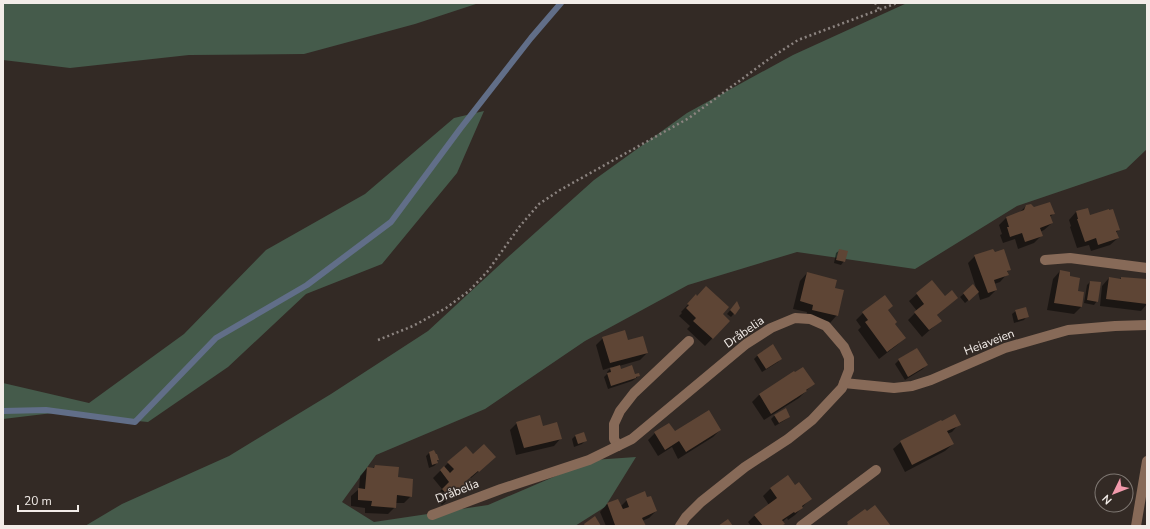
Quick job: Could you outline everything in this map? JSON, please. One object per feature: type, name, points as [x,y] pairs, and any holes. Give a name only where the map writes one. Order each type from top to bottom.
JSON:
[{"type":"street","points":[[1045,260],[1070,258],[1147,268]]},
{"type":"street","name":"Dråbelia","points":[[432,515],[501,488],[589,460],[632,439],[746,344],[771,328],[795,318],[810,319],[826,326],[844,347],[849,358],[849,370],[842,388],[812,420],[788,439],[745,467],[702,502],[686,517],[680,526]]},
{"type":"street","name":"Heiaveien","points":[[844,383],[894,388],[912,386],[931,380],[1005,348],[1068,330],[1147,325]]},
{"type":"street","points":[[618,446],[614,439],[614,424],[620,411],[634,393],[689,341]]},
{"type":"street","points":[[1136,526],[1145,484],[1147,461]]},
{"type":"street","points":[[801,526],[876,470]]},
{"type":"path","points":[[876,3],[879,9]]},
{"type":"path","points":[[378,340],[413,326],[446,308],[469,291],[488,272],[520,226],[539,204],[560,190],[689,118],[769,59],[798,40],[897,3]]},
{"type":"green space","points":[[3,3],[479,3],[415,24],[304,54],[189,55],[70,68],[3,60]]},
{"type":"green space","points":[[907,3],[1147,3],[1147,149],[1126,169],[1017,206],[915,269],[797,252],[688,285],[585,341],[485,409],[376,455],[342,502],[374,522],[488,505],[593,460],[636,457],[605,507],[575,526],[85,526],[122,504],[229,456],[331,394],[428,331],[594,180],[687,113],[793,55]]},
{"type":"green space","points":[[484,111],[457,173],[382,264],[306,294],[228,367],[148,422],[53,413],[3,419],[3,383],[89,403],[184,334],[266,250],[365,194],[454,118]]},
{"type":"building","points":[[1050,202],[1055,214],[1050,215],[1053,223],[1040,228],[1043,236],[1025,242],[1022,233],[1010,237],[1006,217],[1024,210],[1026,205],[1031,204],[1034,207]]},
{"type":"building","points":[[1088,208],[1090,215],[1113,209],[1120,230],[1116,231],[1119,238],[1098,245],[1096,238],[1085,242],[1077,219],[1076,211]]},
{"type":"building","points":[[839,249],[848,251],[845,262],[836,260]]},
{"type":"building","points":[[993,249],[995,252],[1004,249],[1011,270],[1007,271],[1009,275],[994,280],[997,290],[988,293],[974,255]]},
{"type":"building","points":[[1060,270],[1070,272],[1070,276],[1080,278],[1078,291],[1084,292],[1082,307],[1054,303]]},
{"type":"building","points":[[807,272],[837,280],[835,288],[844,290],[838,316],[812,310],[813,305],[800,301]]},
{"type":"building","points":[[1109,277],[1121,279],[1121,277],[1147,279],[1147,304],[1106,299]]},
{"type":"building","points":[[932,280],[945,296],[952,290],[958,298],[937,315],[942,321],[929,330],[914,312],[924,304],[916,293]]},
{"type":"building","points":[[1090,281],[1101,282],[1098,302],[1087,300]]},
{"type":"building","points":[[973,284],[979,292],[969,301],[963,293]]},
{"type":"building","points":[[706,286],[729,307],[723,314],[730,321],[713,339],[693,321],[696,318],[686,308],[689,305],[687,304],[696,294],[697,296]]},
{"type":"building","points":[[885,295],[893,306],[888,310],[897,322],[895,324],[906,338],[887,352],[865,322],[868,320],[862,312]]},
{"type":"building","points":[[737,301],[740,308],[735,315],[730,310]]},
{"type":"building","points":[[1026,307],[1029,317],[1018,320],[1015,310]]},
{"type":"building","points":[[625,330],[628,340],[643,336],[648,353],[610,363],[602,337]]},
{"type":"building","points":[[773,344],[782,359],[766,369],[757,355]]},
{"type":"building","points":[[917,348],[928,365],[908,377],[898,359]]},
{"type":"building","points":[[620,365],[621,369],[632,365],[635,374],[639,373],[640,376],[611,386],[607,373],[611,372],[610,368]]},
{"type":"building","points":[[803,367],[815,384],[806,390],[807,391],[771,414],[759,394],[794,371],[795,372]]},
{"type":"building","points":[[786,408],[790,417],[779,423],[774,415]]},
{"type":"building","points":[[709,410],[721,430],[686,452],[679,441],[665,450],[654,432],[669,423],[675,431]]},
{"type":"building","points":[[955,414],[961,425],[947,431],[954,444],[912,465],[900,441]]},
{"type":"building","points":[[540,415],[543,426],[557,422],[562,439],[524,448],[516,422]]},
{"type":"building","points":[[584,432],[587,441],[578,444],[575,435]]},
{"type":"building","points":[[484,444],[496,457],[466,481],[469,484],[459,493],[458,491],[450,498],[442,489],[449,482],[440,470],[444,466],[450,473],[454,469],[447,462],[466,446],[473,454]]},
{"type":"building","points":[[434,450],[439,460],[437,460],[438,463],[432,465],[429,452]]},
{"type":"building","points":[[375,465],[399,467],[398,477],[413,479],[412,497],[397,495],[396,508],[371,506],[372,501],[358,500],[358,488],[365,489],[367,467],[374,468]]},
{"type":"building","points":[[788,475],[795,485],[799,482],[812,499],[802,506],[803,508],[782,520],[785,524],[781,526],[763,526],[754,515],[777,498],[770,488]]},
{"type":"building","points":[[645,491],[647,497],[651,496],[657,511],[642,518],[646,526],[613,526],[615,525],[607,503],[618,499],[623,509],[629,507],[626,499]]},
{"type":"building","points":[[875,505],[891,526],[846,526],[848,524],[847,522],[865,509],[867,511]]},
{"type":"building","points":[[595,516],[601,526],[585,526],[584,524]]},
{"type":"building","points":[[728,519],[733,526],[718,526]]},
{"type":"waterway","points":[[3,411],[46,410],[135,422],[216,338],[307,285],[391,222],[460,129],[531,38],[561,3]]}]
